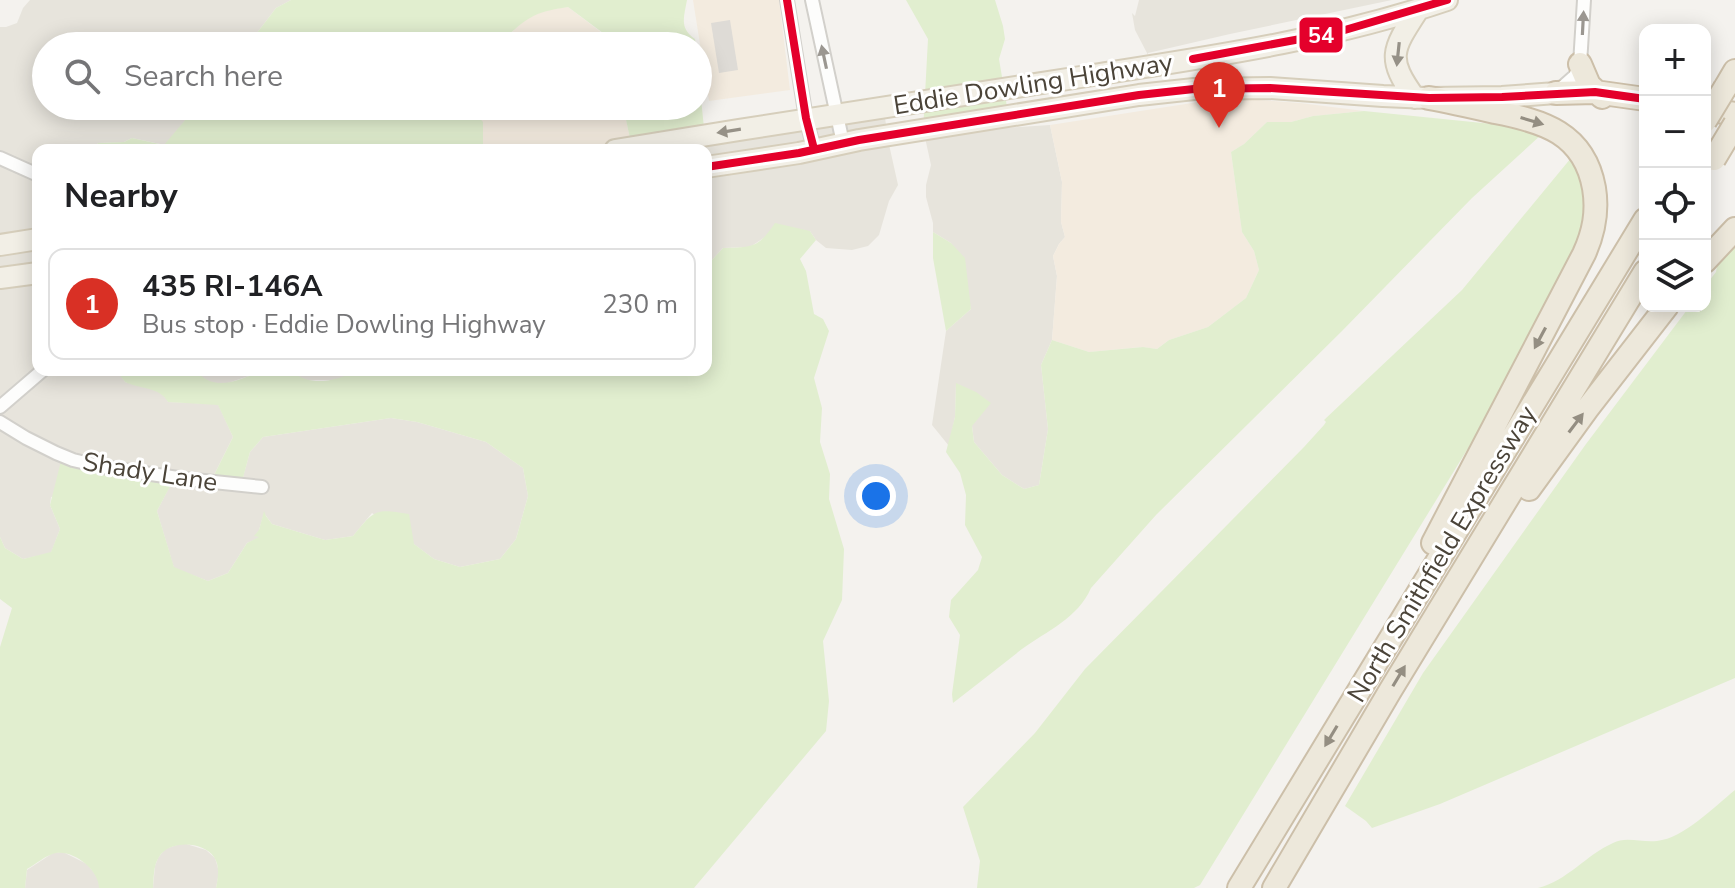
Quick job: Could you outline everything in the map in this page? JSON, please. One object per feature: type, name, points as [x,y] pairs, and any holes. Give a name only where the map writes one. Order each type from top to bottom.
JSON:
[{"type":"highway","points":[[1580,64],[1586,81],[1595,92],[1612,102],[1639,108]]},
{"type":"highway","points":[[1711,111],[1730,80]]},
{"type":"highway","points":[[1556,93],[1595,92],[1639,98]]},
{"type":"highway","points":[[1400,622],[1436,536],[1589,245],[1596,211],[1592,181],[1585,162],[1569,141],[1557,132],[1526,118],[1422,98]]},
{"type":"highway","points":[[1711,110],[1735,114]]},
{"type":"highway","points":[[1711,123],[1735,132]]},
{"type":"highway","points":[[1711,164],[1735,124]]},
{"type":"highway","points":[[1711,255],[1735,229]]},
{"type":"highway","name":"North Smithfield Expressway","points":[[1239,888],[1639,230]]},
{"type":"highway","name":"North Smithfield Expressway","points":[[1274,888],[1639,282]]},
{"type":"highway","points":[[1432,622],[1562,443],[1662,312]]},
{"type":"main road","name":"Eddie Dowling Highway","points":[[651,144],[1262,48],[1338,32],[1447,0]]},
{"type":"main road","points":[[1418,10],[1402,35],[1395,60],[1398,72],[1422,98]]},
{"type":"main road","name":"Eddie Dowling Highway","points":[[712,166],[1139,95],[1194,89],[1270,88],[1422,98],[1556,93]]},
{"type":"main road","points":[[0,245],[32,240]]},
{"type":"main road","points":[[0,278],[32,274]]},
{"type":"street","points":[[787,0],[814,149]]},
{"type":"street","points":[[812,0],[843,143]]},
{"type":"street","points":[[1556,93],[1571,81],[1580,64],[1584,0]]},
{"type":"street","points":[[0,158],[32,172]]},
{"type":"street","points":[[0,407],[36,376]]},
{"type":"street","name":"Shady Lane","points":[[0,422],[73,460],[117,470],[262,487]]},
{"type":"shaded area","points":[[30,0],[291,0],[276,8],[258,32],[32,32],[32,120],[186,120],[166,144],[132,138],[124,142],[97,144],[32,144],[32,376],[121,376],[125,382],[156,390],[168,402],[218,404],[233,437],[211,481],[241,484],[250,452],[263,437],[391,418],[417,422],[486,442],[523,468],[528,496],[516,539],[500,559],[460,567],[434,559],[372,513],[353,536],[325,540],[272,524],[264,513],[259,530],[261,537],[247,543],[228,573],[208,581],[174,568],[157,511],[174,478],[51,497],[50,505],[60,529],[51,553],[23,559],[5,548],[0,537],[0,27],[17,23]]},
{"type":"shaded area","points":[[693,0],[779,0],[790,90],[712,101],[712,32],[698,32]]},
{"type":"shaded area","points":[[1139,0],[1392,0],[1230,34],[1148,55],[1135,30],[1132,13],[1135,16]]},
{"type":"shaded area","points":[[568,7],[601,32],[512,32],[543,10]]},
{"type":"shaded area","points":[[1246,99],[1364,111],[1313,116],[1291,122],[1267,122],[1231,152],[1242,232],[1254,251],[1259,270],[1246,298],[1208,327],[1169,340],[1157,349],[1142,347],[1089,352],[1052,340],[1057,276],[1053,256],[1065,237],[1061,222],[1062,182],[1050,125],[1205,101]]},
{"type":"shaded area","points":[[884,110],[898,185],[889,201],[879,235],[868,246],[852,250],[826,248],[810,231],[765,237],[750,247],[723,248],[712,260],[712,144],[665,144]]},
{"type":"shaded area","points":[[481,120],[626,120],[631,144],[483,144]]},
{"type":"shaded area","points":[[1050,125],[1062,182],[1061,222],[1065,237],[1053,256],[1057,276],[1052,340],[1041,365],[1048,429],[1039,485],[1024,489],[1002,475],[974,442],[972,426],[956,384],[955,417],[949,446],[932,425],[946,331],[971,309],[951,243],[933,232],[926,197],[931,165],[924,133]]},
{"type":"shaded area","points":[[200,376],[248,376],[214,384]]},
{"type":"shaded area","points":[[298,376],[346,376],[338,380],[302,380]]},
{"type":"shaded area","points":[[183,843],[206,850],[215,858],[219,872],[216,888],[153,888],[158,858],[165,849]]},
{"type":"shaded area","points":[[63,852],[87,864],[99,879],[99,888],[25,888],[27,870],[53,853]]},
{"type":"green space","points":[[291,0],[687,0],[684,17],[688,32],[602,32],[568,7],[532,17],[512,32],[258,32],[276,8]]},
{"type":"green space","points":[[906,0],[995,0],[1005,39],[999,59],[1009,119],[923,132],[928,39]]},
{"type":"green space","points":[[1364,111],[1522,127],[1542,134],[1472,198],[1156,515],[1070,616],[953,703],[960,635],[949,617],[951,600],[978,570],[982,557],[965,525],[966,495],[960,473],[946,452],[955,417],[956,383],[991,403],[972,426],[974,442],[1002,475],[1024,489],[1039,485],[1048,429],[1041,365],[1052,340],[1089,352],[1143,347],[1157,349],[1169,340],[1208,327],[1246,298],[1259,270],[1254,251],[1242,232],[1231,152],[1267,122],[1291,122],[1313,116]]},
{"type":"green space","points":[[185,120],[483,122],[483,144],[165,144]]},
{"type":"green space","points":[[626,120],[703,120],[705,138],[661,144],[631,144]]},
{"type":"green space","points":[[132,138],[159,144],[97,144],[124,142]]},
{"type":"green space","points":[[1571,158],[1585,204],[1583,225],[1575,250],[1489,414],[1200,885],[1194,888],[977,888],[980,861],[963,807],[1035,733],[1085,669],[1304,447],[1324,425],[1324,420],[1462,290]]},
{"type":"green space","points":[[775,223],[810,231],[816,240],[800,259],[806,271],[814,314],[823,319],[829,331],[814,378],[822,408],[820,442],[830,474],[829,499],[844,549],[842,600],[823,641],[829,701],[826,731],[694,888],[216,888],[218,868],[214,857],[194,845],[178,845],[164,851],[159,857],[153,888],[99,888],[95,875],[78,858],[56,853],[27,869],[25,888],[0,888],[0,647],[12,608],[0,599],[0,537],[5,548],[23,559],[51,552],[60,529],[50,505],[62,457],[175,477],[157,511],[174,567],[208,581],[228,573],[247,543],[259,537],[254,536],[259,530],[264,511],[272,524],[325,540],[353,536],[371,516],[382,511],[409,514],[414,544],[434,559],[460,567],[500,559],[516,539],[528,496],[523,468],[486,442],[417,422],[391,418],[263,437],[250,452],[241,485],[211,481],[233,437],[218,405],[168,402],[155,391],[125,382],[121,376],[202,376],[210,381],[226,383],[248,376],[299,376],[322,381],[343,376],[712,376],[712,260],[723,248],[748,246],[764,237]]},
{"type":"green space","points":[[933,232],[951,243],[965,258],[971,309],[946,331],[933,258]]},
{"type":"green space","points":[[1735,246],[1735,678],[1440,804],[1372,828],[1345,806],[1423,673],[1586,444],[1685,312],[1711,312],[1711,278],[1717,266]]},
{"type":"green space","points":[[1735,790],[1735,888],[1538,888],[1558,880],[1618,841],[1657,841],[1678,834]]},
{"type":"building","points":[[730,20],[738,70],[719,73],[711,23]]},
{"type":"transit line","name":"54","points":[[787,0],[814,149]]},
{"type":"transit line","name":"54","points":[[1193,59],[1338,32],[1447,0]]},
{"type":"transit line","name":"54","points":[[712,166],[1139,95],[1194,89],[1270,88],[1429,98],[1595,92],[1639,98]]},
{"type":"place","name":"435 RI-146A","points":[[1219,128]]}]
